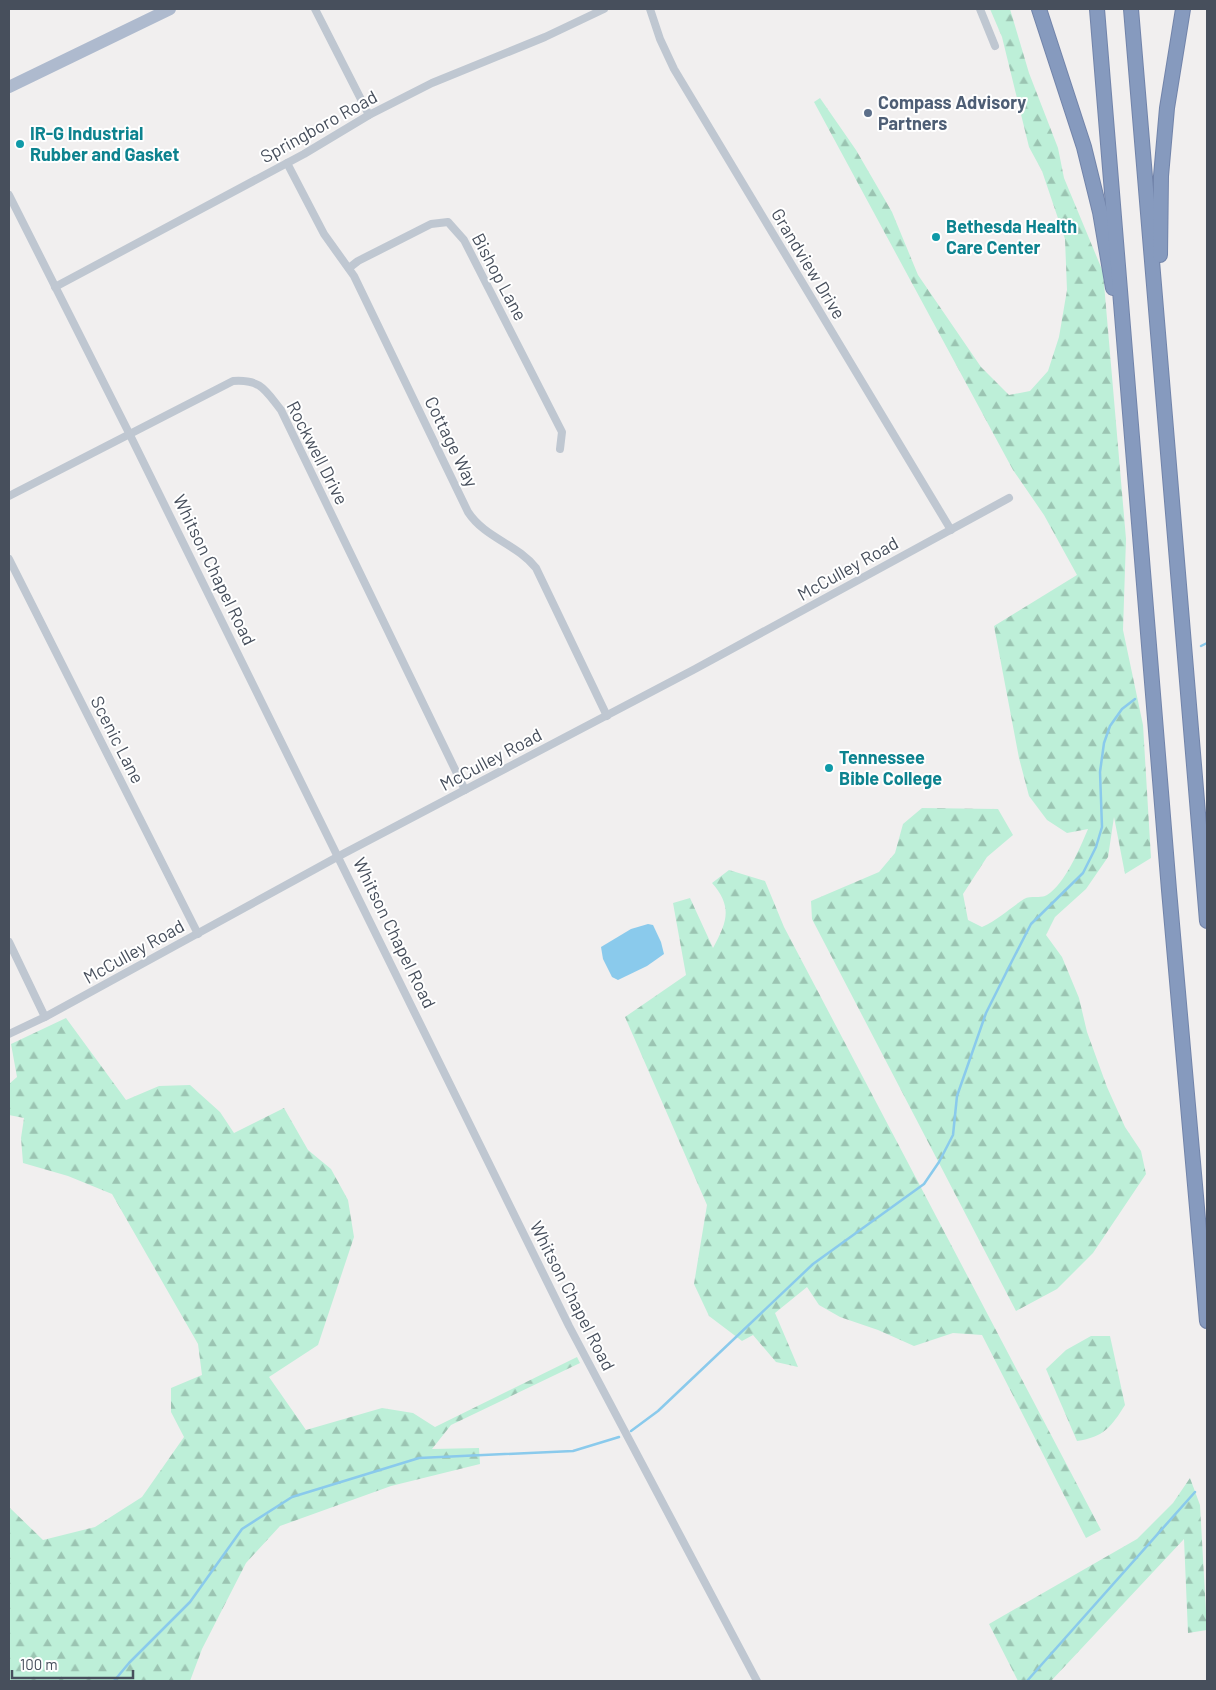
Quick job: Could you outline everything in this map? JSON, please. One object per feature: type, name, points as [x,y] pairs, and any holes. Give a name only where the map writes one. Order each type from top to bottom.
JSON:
[{"type":"highway","points":[[1039,9],[1084,147],[1100,212],[1128,378]]},
{"type":"highway","points":[[1098,9],[1169,890],[1207,1321]]},
{"type":"highway","points":[[1130,9],[1207,921]]},
{"type":"highway","points":[[1159,338],[1161,176],[1167,108],[1182,9]]},
{"type":"main road","points":[[10,85],[170,9]]},
{"type":"street","points":[[315,9],[369,115]]},
{"type":"street","name":"Springboro Road","points":[[55,287],[287,163],[369,115],[432,83],[546,37],[604,9]]},
{"type":"street","name":"Grandview Drive","points":[[650,9],[660,39],[674,69],[951,530]]},
{"type":"street","points":[[980,9],[996,46]]},
{"type":"street","name":"Cottage Way","points":[[287,163],[324,234],[349,268],[468,512],[475,522],[488,534],[522,552],[536,568],[607,716]]},
{"type":"street","name":"Whitson Chapel Road","points":[[9,195],[339,856],[568,1324],[757,1681]]},
{"type":"street","name":"Bishop Lane","points":[[349,268],[358,261],[431,224],[448,222],[455,228],[464,240],[562,432],[560,449]]},
{"type":"street","name":"Rockwell Drive","points":[[9,496],[233,381],[250,380],[266,391],[281,410],[465,790]]},
{"type":"street","name":"McCulley Road","points":[[9,1034],[45,1017],[339,856],[607,716],[1009,498]]},
{"type":"street","name":"Scenic Lane","points":[[9,559],[198,934]]},
{"type":"street","points":[[9,942],[45,1017]]},
{"type":"green space","points":[[990,9],[1010,9],[1029,73],[1058,148],[1064,178],[1103,272],[1126,539],[1123,630],[1143,725],[1151,858],[1125,874],[1114,817],[1108,857],[1086,889],[1055,917],[1046,935],[1062,957],[1079,998],[1087,1032],[1107,1087],[1125,1127],[1141,1151],[1146,1174],[1093,1253],[1057,1289],[1016,1311],[812,919],[811,901],[879,872],[895,853],[903,824],[922,808],[998,809],[1013,835],[987,857],[963,894],[968,920],[982,927],[1024,899],[1041,897],[1054,890],[1066,874],[1088,829],[1067,833],[1047,820],[1029,796],[1019,758],[994,626],[1077,575],[1044,515],[1013,470],[814,102],[820,98],[856,150],[892,212],[918,275],[981,367],[1009,395],[1030,391],[1048,371],[1059,337],[1067,290],[1065,239],[1042,171],[1029,147],[1002,37]]},
{"type":"green space","points":[[729,870],[765,881],[784,927],[1101,1530],[1086,1538],[982,1335],[953,1333],[914,1346],[878,1330],[840,1317],[819,1305],[807,1287],[775,1313],[798,1367],[776,1362],[753,1335],[742,1341],[709,1316],[694,1284],[707,1205],[625,1017],[686,975],[673,903],[690,898],[713,948],[722,930],[726,915],[723,900],[712,883]]},
{"type":"green space","points":[[66,1018],[126,1100],[159,1086],[190,1085],[220,1112],[234,1133],[284,1108],[308,1150],[331,1169],[348,1200],[354,1237],[318,1345],[269,1377],[306,1430],[382,1408],[413,1413],[435,1427],[577,1357],[580,1363],[451,1425],[432,1449],[479,1448],[480,1464],[391,1486],[280,1526],[246,1563],[202,1649],[190,1681],[9,1681],[9,1507],[43,1540],[95,1527],[142,1497],[184,1437],[171,1412],[171,1388],[202,1375],[198,1344],[112,1194],[68,1176],[23,1163],[21,1138],[24,1118],[9,1115],[9,1084],[17,1077],[11,1044]]},
{"type":"green space","points":[[1091,1336],[1110,1336],[1125,1405],[1106,1430],[1094,1437],[1077,1441],[1046,1369],[1066,1350]]},
{"type":"green space","points":[[1190,1478],[1200,1505],[1207,1630],[1188,1633],[1184,1539],[1051,1681],[1018,1681],[989,1624],[1137,1539],[1173,1503]]},
{"type":"water","points":[[648,924],[653,925],[664,954],[647,966],[618,980],[612,977],[603,959],[601,947],[631,929]]},
{"type":"waterway","points":[[1201,646],[1207,643]]},
{"type":"waterway","points":[[631,1431],[658,1411],[813,1264],[924,1184],[939,1162],[953,1135],[957,1096],[986,1013],[1012,961],[1031,924],[1083,873],[1096,847],[1102,827],[1100,772],[1104,743],[1110,726],[1122,709],[1135,699]]},
{"type":"waterway","points":[[114,1681],[129,1663],[190,1602],[242,1529],[292,1497],[419,1458],[573,1451],[619,1437]]},
{"type":"waterway","points":[[1027,1681],[1195,1492]]},
{"type":"place","name":"Compass Advisory Partners","points":[[868,113]]},
{"type":"place","name":"IR-G Industrial Rubber and Gasket","points":[[20,144]]},
{"type":"place","name":"Bethesda Health Care Center","points":[[936,237]]},
{"type":"place","name":"Tennessee Bible College","points":[[829,768]]}]
